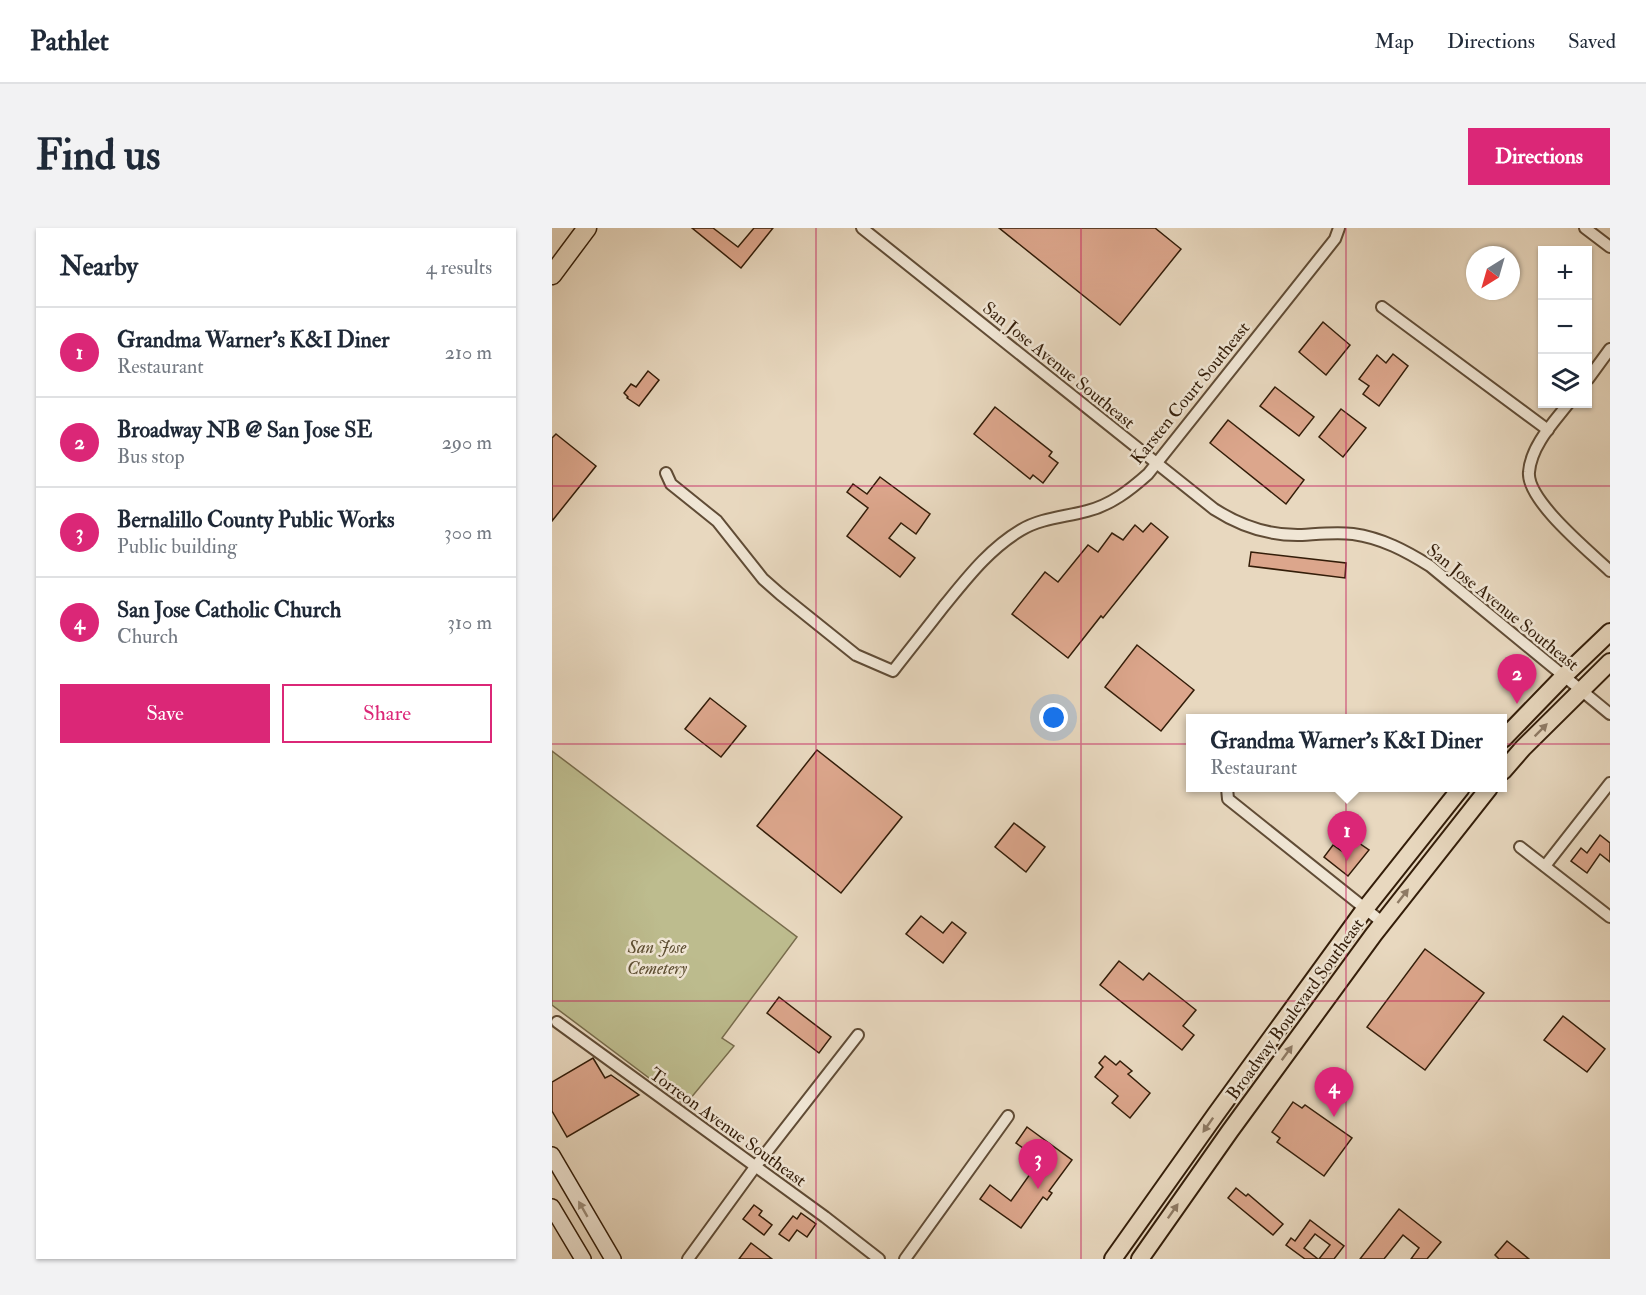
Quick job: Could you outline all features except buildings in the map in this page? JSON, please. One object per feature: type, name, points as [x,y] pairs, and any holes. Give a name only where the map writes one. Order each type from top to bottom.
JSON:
[{"type":"highway","points":[[552,275],[587,228]]},
{"type":"main road","points":[[1507,736],[1610,632]]},
{"type":"main road","points":[[1507,766],[1610,662]]},
{"type":"main road","name":"Broadway Boulevard Southeast","points":[[1113,1259],[1365,909],[1458,792]]},
{"type":"main road","name":"Broadway Boulevard Southeast","points":[[1140,1259],[1382,922],[1487,792]]},
{"type":"main road","points":[[552,1155],[613,1259]]},
{"type":"main road","points":[[552,1207],[583,1259]]},
{"type":"street","name":"San Jose Avenue Southeast","points":[[862,228],[1214,509],[1257,530],[1286,535],[1354,534],[1376,538],[1403,550],[1430,566],[1610,714]]},
{"type":"street","name":"Karsten Court Southeast","points":[[666,473],[671,484],[717,521],[763,579],[780,594],[856,655],[893,671],[971,573],[1001,543],[1023,528],[1036,523],[1090,511],[1109,503],[1125,494],[1148,474],[1335,239],[1339,228]]},
{"type":"street","points":[[1585,228],[1610,248]]},
{"type":"street","points":[[1382,307],[1548,430]]},
{"type":"street","points":[[1592,372],[1610,349]]},
{"type":"street","points":[[1565,408],[1534,454],[1529,470],[1530,485],[1554,517],[1610,571]]},
{"type":"street","points":[[1545,866],[1610,783]]},
{"type":"street","points":[[1227,792],[1228,799],[1382,922]]},
{"type":"street","points":[[1520,847],[1610,917]]},
{"type":"street","name":"Torreon Avenue Southeast","points":[[557,1022],[879,1259]]},
{"type":"street","points":[[688,1259],[755,1167],[858,1035]]},
{"type":"street","points":[[904,1259],[1008,1116]]},
{"type":"green space","name":"San Jose Cemetery","points":[[552,751],[797,937],[722,1038],[734,1046],[685,1105],[552,1005]]},
{"type":"place","name":"Broadway NB @ San Jose SE","points":[[1517,704]]},
{"type":"place","name":"Grandma Warner's K&I Diner","points":[[1347,861]]},
{"type":"place","name":"San Jose Catholic Church","points":[[1334,1117]]},
{"type":"place","name":"Bernalillo County Public Works","points":[[1038,1189]]}]
